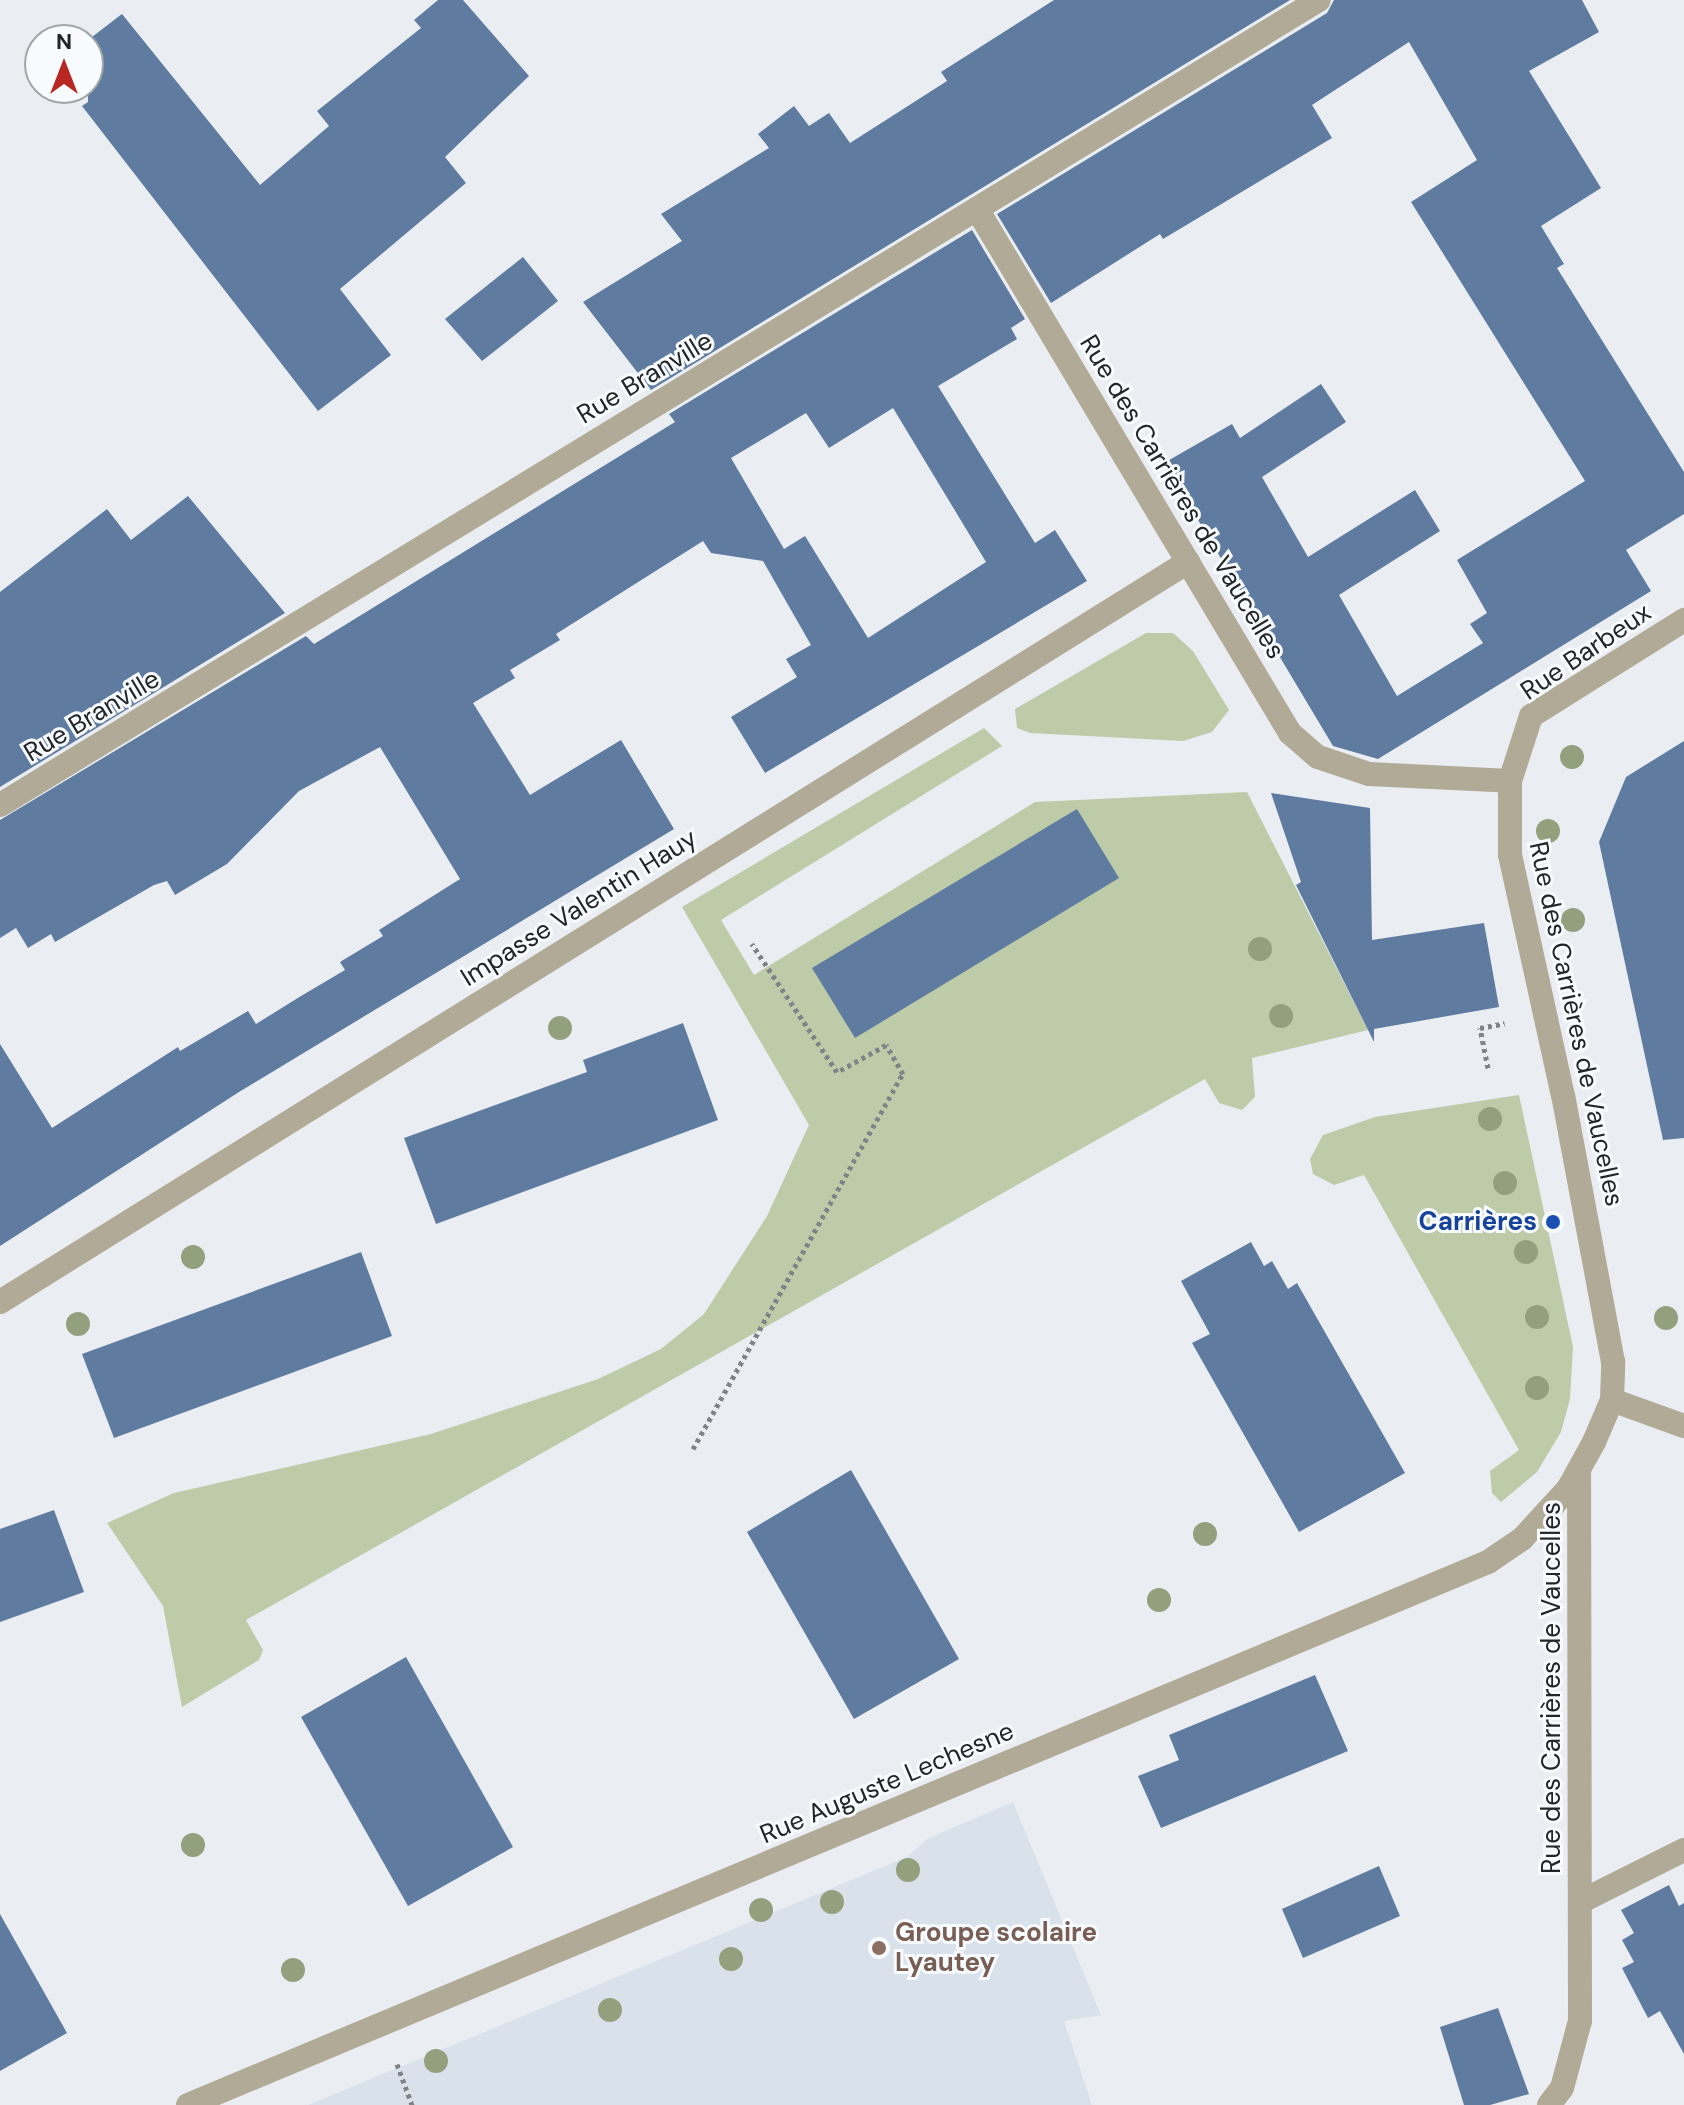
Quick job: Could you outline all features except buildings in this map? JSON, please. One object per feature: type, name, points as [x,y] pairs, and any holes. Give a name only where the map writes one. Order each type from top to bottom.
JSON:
[{"type":"street","name":"Rue Branville","points":[[0,805],[1319,0]]},
{"type":"street","name":"Rue des Carrières de Vaucelles","points":[[977,209],[1290,733],[1318,757],[1369,774],[1510,781],[1510,855],[1607,1315],[1612,1400],[1579,1471],[1580,2021],[1562,2088],[1549,2105]]},
{"type":"street","name":"Impasse Valentin Hauy","points":[[0,1302],[1188,562]]},
{"type":"street","name":"Rue Barbeux","points":[[1510,781],[1531,716],[1684,620]]},
{"type":"street","points":[[1612,1400],[1684,1426]]},
{"type":"street","name":"Rue Auguste Lechesne","points":[[188,2105],[1488,1562],[1546,1515],[1579,1471]]},
{"type":"street","points":[[1582,1901],[1684,1850]]},
{"type":"path","points":[[693,1449],[903,1074],[886,1045],[837,1072],[752,944]]},
{"type":"path","points":[[1488,1068],[1480,1028],[1510,1022]]},
{"type":"path","points":[[395,2059],[412,2105]]},
{"type":"shaded area","name":"Groupe scolaire Lyautey","points":[[1013,1802],[1101,2015],[1064,2021],[1092,2105],[308,2105],[907,1857],[929,1838]]},
{"type":"green space","points":[[1146,633],[1173,633],[1193,651],[1229,710],[1212,732],[1183,741],[1030,733],[1017,728],[1015,709]]},
{"type":"green space","points":[[984,728],[1002,746],[721,920],[754,975],[1035,802],[1247,792],[1368,1030],[1252,1058],[1255,1097],[1242,1110],[1219,1103],[1205,1079],[246,1620],[263,1650],[259,1660],[182,1707],[163,1606],[107,1523],[174,1493],[431,1434],[598,1379],[661,1349],[704,1314],[767,1216],[809,1125],[682,907]]},
{"type":"green space","points":[[1519,1095],[1573,1347],[1570,1399],[1561,1432],[1537,1472],[1501,1502],[1492,1493],[1490,1471],[1519,1450],[1364,1175],[1334,1185],[1313,1174],[1310,1159],[1323,1135],[1375,1117]]},
{"type":"place","name":"Carrières","points":[[1553,1222]]},
{"type":"place","name":"Groupe scolaire Lyautey","points":[[879,1948]]}]
